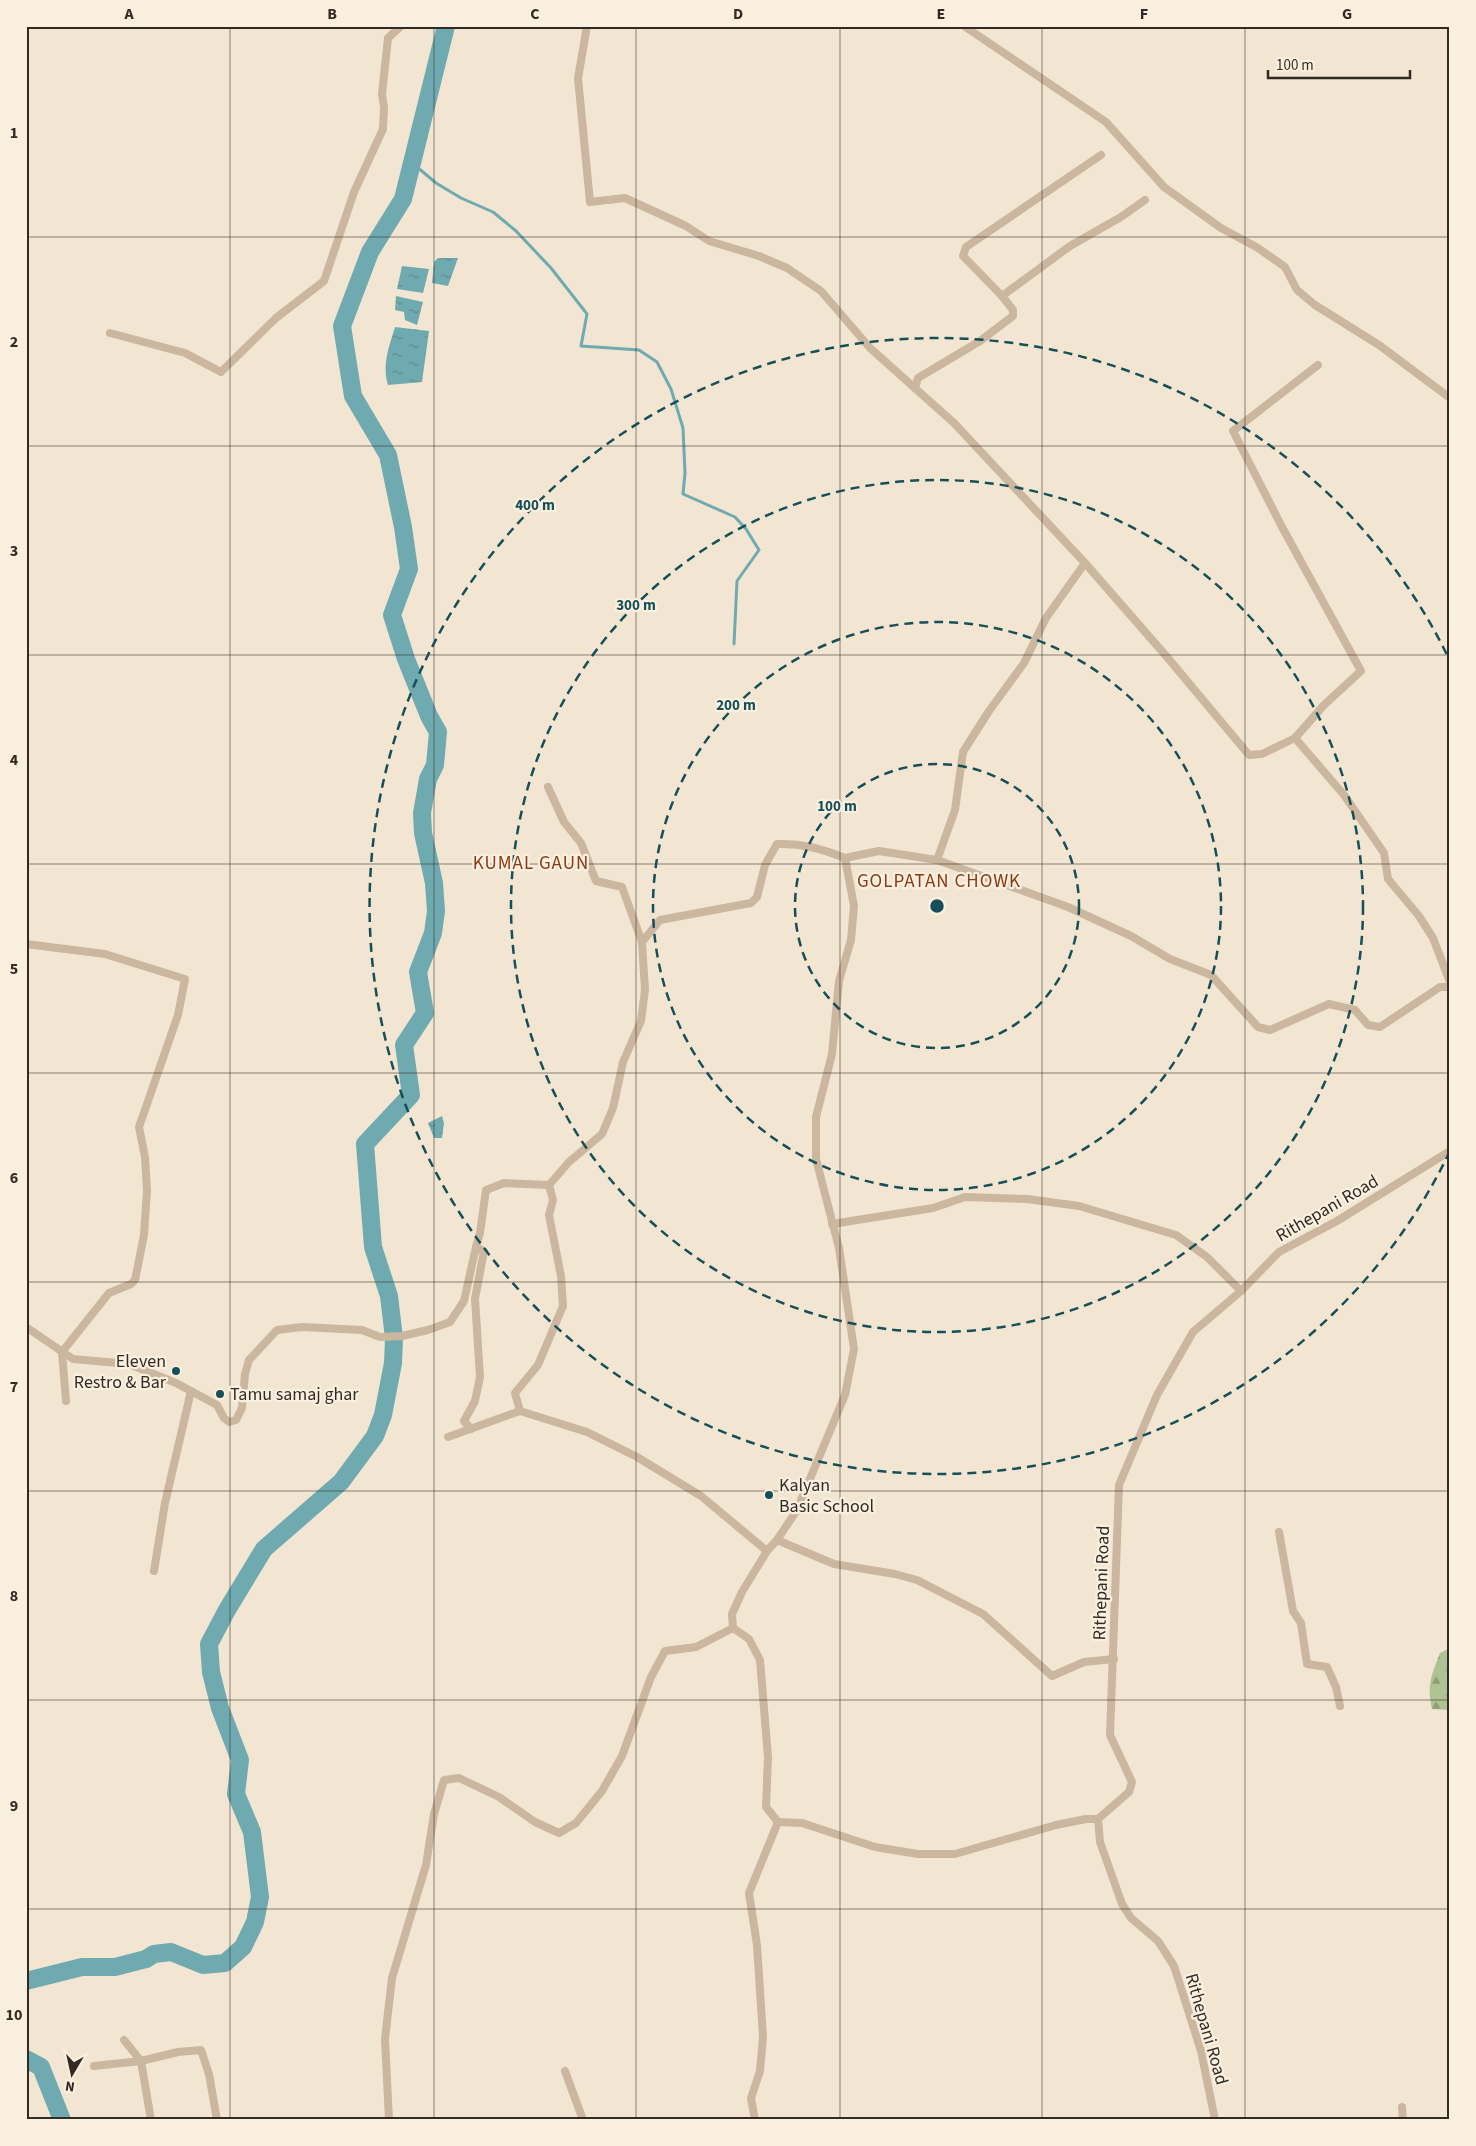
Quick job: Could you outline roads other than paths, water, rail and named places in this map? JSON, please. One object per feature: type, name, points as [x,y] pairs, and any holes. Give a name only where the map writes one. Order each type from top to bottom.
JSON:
[{"type":"street","points":[[110,333],[185,353],[220,372],[276,318],[324,281],[354,192],[383,129],[384,107],[382,94],[388,38],[401,26]]},
{"type":"street","points":[[587,26],[578,78],[590,202],[625,198],[686,226],[709,241],[759,256],[787,268],[821,291],[870,348],[954,423],[1085,563],[1249,755],[1262,754],[1295,738],[1324,705],[1361,671],[1282,527],[1233,431],[1318,365]]},
{"type":"street","points":[[964,26],[1106,122],[1164,187],[1221,228],[1258,248],[1284,267],[1297,290],[1315,305],[1380,345],[1450,398]]},
{"type":"street","points":[[915,388],[918,378],[980,341],[1013,316],[1013,310],[1002,296],[963,256],[966,247],[1101,155]]},
{"type":"street","points":[[1002,296],[1070,246],[1121,217],[1145,200]]},
{"type":"street","points":[[937,860],[955,810],[964,752],[989,711],[1024,663],[1046,618],[1085,563]]},
{"type":"street","points":[[1295,738],[1344,795],[1381,848],[1384,853],[1388,879],[1419,916],[1433,938],[1450,982]]},
{"type":"street","points":[[548,787],[564,822],[581,843],[596,881],[622,887],[642,942],[645,990],[640,1021],[623,1062],[613,1108],[602,1134],[569,1162],[549,1185]]},
{"type":"street","points":[[642,942],[660,920],[750,904],[757,897],[766,865],[778,844],[796,843],[845,858],[879,851],[937,860],[1068,907],[1131,936],[1170,958],[1211,975],[1258,1027],[1270,1030],[1330,1004],[1355,1010],[1368,1025],[1380,1027],[1440,987],[1450,987]]},
{"type":"street","points":[[733,1628],[732,1614],[742,1592],[767,1551],[777,1540],[797,1510],[844,1395],[854,1349],[839,1248],[816,1159],[816,1118],[832,1054],[839,981],[850,940],[854,906],[845,858]]},
{"type":"street","points":[[26,944],[105,954],[184,979],[178,1015],[138,1127],[145,1157],[147,1191],[144,1235],[135,1280],[131,1284],[109,1293],[62,1352],[66,1401]]},
{"type":"street","name":"Rithepani Road","points":[[1215,2120],[1199,2044],[1174,1966],[1158,1941],[1131,1918],[1122,1904],[1100,1842],[1098,1819],[1129,1792],[1132,1782],[1110,1735],[1119,1485],[1157,1395],[1193,1332],[1241,1291],[1279,1252],[1338,1221],[1450,1151]]},
{"type":"street","points":[[26,1327],[73,1359],[129,1364],[191,1391],[217,1405],[224,1418],[230,1422],[236,1420],[242,1408],[245,1374],[249,1360],[277,1330],[302,1327],[362,1330],[380,1337],[402,1336],[428,1330],[450,1322],[464,1301],[480,1233],[486,1190],[504,1184],[549,1185]]},
{"type":"street","points":[[520,1411],[515,1393],[538,1365],[563,1306],[561,1276],[549,1215],[553,1200],[549,1185]]},
{"type":"street","points":[[832,1224],[933,1208],[964,1197],[1027,1199],[1079,1206],[1176,1235],[1207,1257],[1241,1291]]},
{"type":"street","points":[[471,1429],[464,1421],[475,1402],[480,1377],[475,1299],[484,1251],[476,1247]]},
{"type":"street","points":[[154,1571],[165,1503],[191,1391]]},
{"type":"street","points":[[448,1437],[520,1411],[587,1432],[637,1457],[701,1496],[767,1551]]},
{"type":"street","points":[[1279,1532],[1293,1611],[1301,1623],[1307,1664],[1327,1666],[1336,1687],[1340,1706]]},
{"type":"street","points":[[777,1540],[834,1564],[895,1574],[917,1580],[983,1614],[1052,1676],[1084,1662],[1114,1659]]},
{"type":"street","points":[[733,1628],[749,1639],[760,1660],[768,1757],[766,1807],[778,1822],[802,1823],[875,1847],[918,1854],[955,1854],[1056,1825],[1086,1819],[1098,1819]]},
{"type":"street","points":[[389,2120],[385,2039],[392,1978],[426,1864],[434,1814],[444,1780],[459,1778],[499,1797],[535,1822],[559,1833],[576,1823],[602,1791],[622,1756],[652,1677],[665,1652],[696,1647],[733,1628]]},
{"type":"street","points":[[755,2120],[751,2098],[760,2071],[763,2037],[757,1945],[749,1893],[778,1822]]},
{"type":"street","points":[[124,2040],[141,2061],[150,2120]]},
{"type":"street","points":[[94,2066],[141,2061],[178,2052],[201,2050],[217,2120]]},
{"type":"street","points":[[565,2072],[583,2120]]},
{"type":"street","points":[[1402,2107],[1403,2120]]},
{"type":"water","points":[[438,258],[458,258],[448,286],[432,283],[434,262]]},
{"type":"water","points":[[402,266],[429,269],[423,293],[397,289]]},
{"type":"water","points":[[396,296],[423,302],[417,325],[405,320],[404,312],[395,310]]},
{"type":"water","points":[[395,327],[429,331],[422,382],[388,385],[386,363]]},
{"type":"water","points":[[442,1116],[444,1123],[442,1138],[434,1138],[428,1123]]},
{"type":"waterway","points":[[26,1981],[82,1967],[115,1967],[146,1959],[154,1954],[171,1952],[203,1965],[225,1963],[243,1947],[255,1922],[260,1897],[252,1832],[236,1794],[240,1760],[220,1708],[211,1672],[209,1644],[264,1549],[341,1482],[375,1436],[383,1415],[393,1363],[394,1338],[389,1296],[373,1247],[365,1144],[411,1095],[404,1045],[425,1013],[418,972],[433,933],[436,911],[434,883],[423,833],[422,813],[428,779],[435,765],[438,732],[429,716],[406,659],[392,615],[409,569],[403,527],[388,455],[353,396],[342,326],[370,252],[403,199],[446,26]]},
{"type":"waterway","points":[[416,140],[417,167],[436,183],[461,198],[493,212],[516,231],[551,268],[587,314],[581,346],[639,350],[657,362],[671,389],[683,428],[685,473],[683,494],[735,517],[746,529],[759,550],[737,581],[734,644]]},
{"type":"waterway","points":[[26,2059],[41,2067],[62,2120]]},
{"type":"place","name":"Eleven Restro & Bar","points":[[176,1371]]},
{"type":"place","name":"Tamu samaj ghar","points":[[220,1394]]},
{"type":"place","name":"Kalyan Basic School","points":[[769,1495]]},
{"type":"district","name":"KUMAL GAUN","points":[[531,862]]},
{"type":"district","name":"GOLPATAN CHOWK","points":[[939,880]]}]
